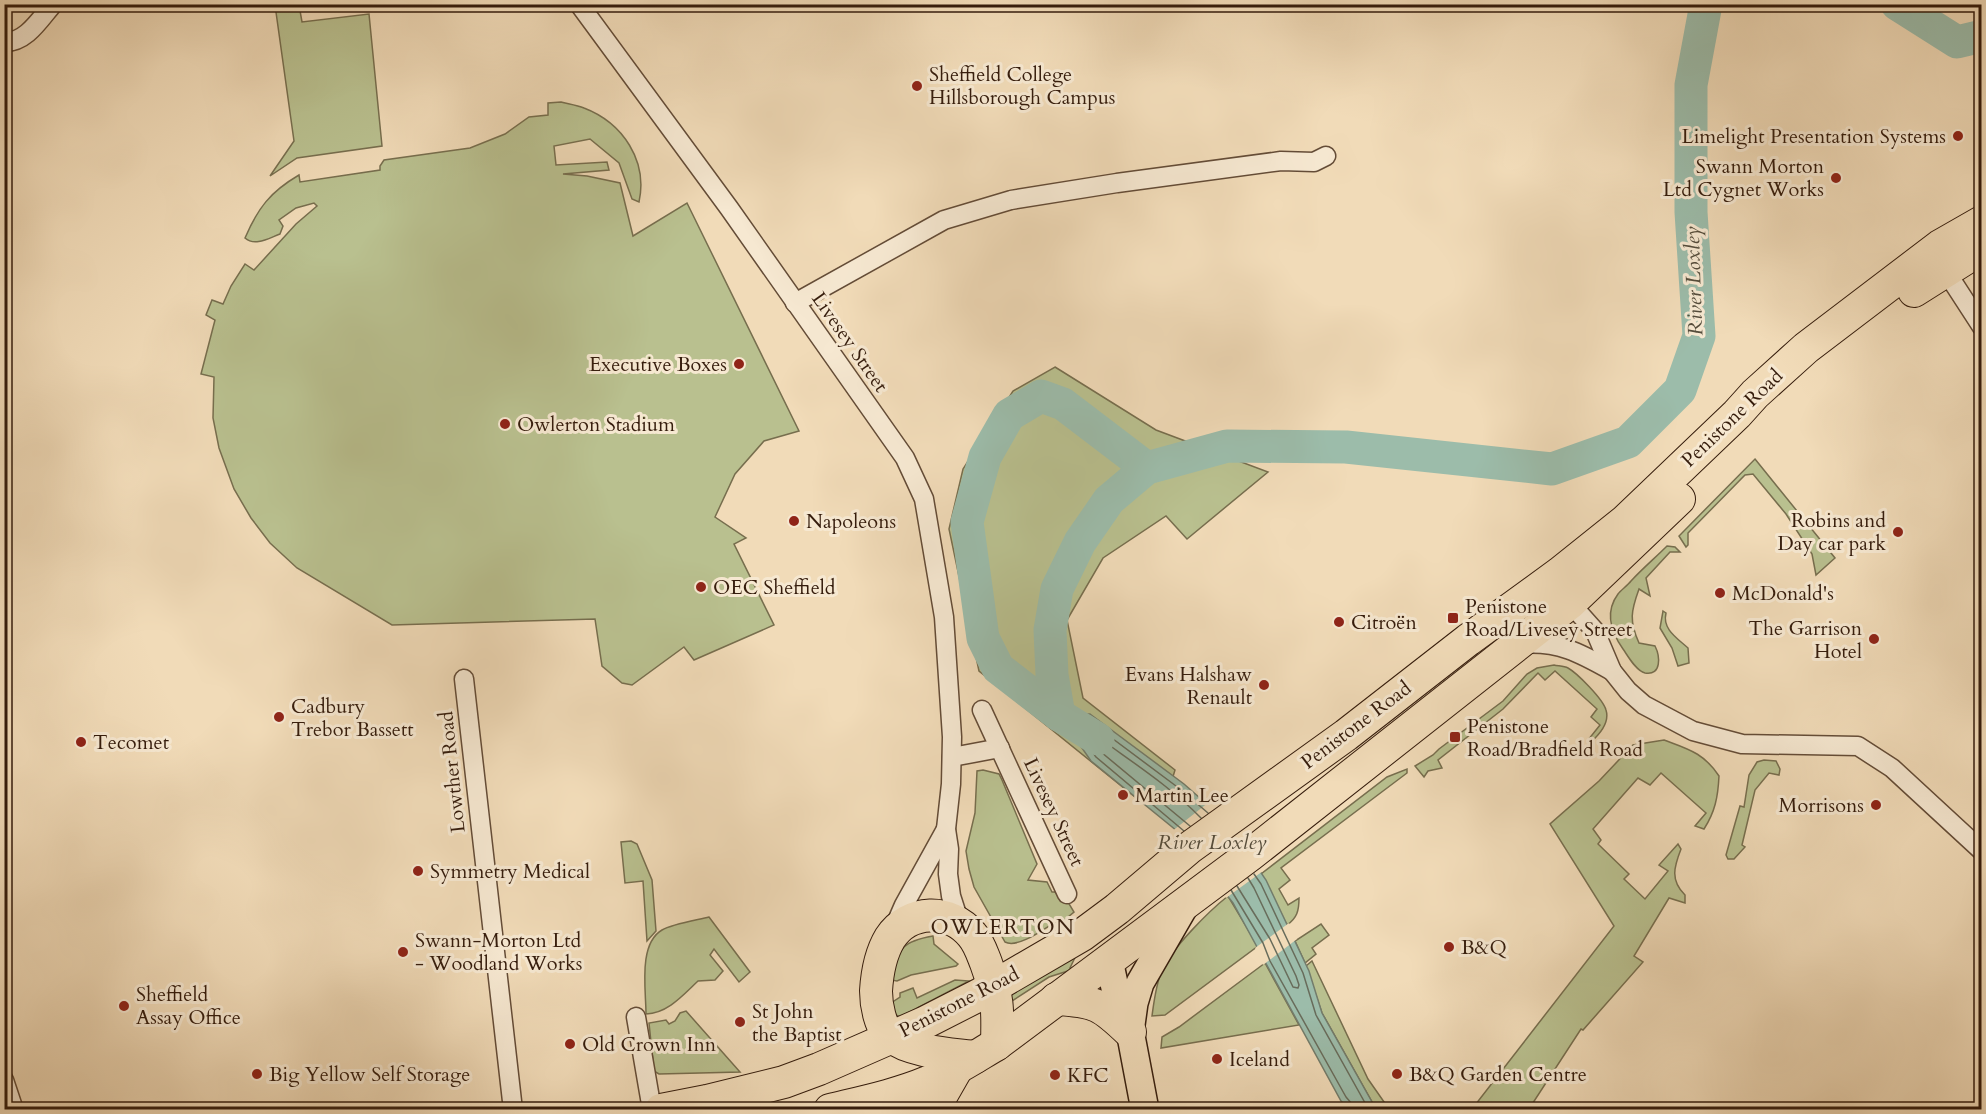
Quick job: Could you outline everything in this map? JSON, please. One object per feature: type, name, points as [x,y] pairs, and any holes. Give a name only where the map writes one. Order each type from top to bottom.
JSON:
[{"type":"highway","name":"Penistone Road","points":[[830,1110],[884,1104],[976,1056],[1250,855],[1507,632],[1806,348],[1940,246],[1982,222]]},
{"type":"highway","name":"Penistone Road","points":[[1570,603],[1796,384],[1870,322],[1982,248]]},
{"type":"highway","points":[[1507,632],[1526,614],[1553,599],[1562,599],[1570,603]]},
{"type":"highway","name":"Penistone Road","points":[[661,1110],[784,1082],[924,1023],[995,986],[1082,935],[1190,848],[1346,735],[1468,640],[1507,632]]},
{"type":"highway","points":[[1109,960],[1111,931],[1117,909]]},
{"type":"highway","points":[[933,1110],[976,1056],[998,1011],[995,986],[980,949],[972,935],[960,924],[949,917],[937,915],[921,916],[908,921],[890,938],[877,978],[876,1002],[880,1019],[891,1037],[923,1050],[976,1056]]},
{"type":"highway","points":[[1056,999],[1080,1000],[1106,1009],[1130,1032]]},
{"type":"highway","points":[[784,1082],[865,1082],[884,1086],[884,1104]]},
{"type":"main road","points":[[1130,1032],[1134,1003],[1140,983],[1186,903]]},
{"type":"main road","points":[[1109,960],[1118,1002],[1130,1032],[1145,1110]]},
{"type":"street","points":[[4,42],[17,40],[24,36],[53,4]]},
{"type":"street","name":"Livesey Street","points":[[579,4],[905,459],[924,499],[944,617],[951,696],[951,784],[946,829],[949,849],[949,886],[960,924]]},
{"type":"street","points":[[795,303],[944,220],[1011,200],[1281,161],[1314,162],[1326,156]]},
{"type":"street","points":[[1946,270],[1982,327]]},
{"type":"street","points":[[1570,603],[1595,632],[1612,671],[1628,691],[1644,705],[1672,721],[1703,734],[1757,746],[1858,746],[1892,768],[1982,851]]},
{"type":"street","points":[[1507,632],[1535,643],[1555,644],[1572,650],[1612,671]]},
{"type":"street","name":"Lowther Road","points":[[464,679],[513,1110]]},
{"type":"street","name":"Livesey Street","points":[[982,710],[1067,894]]},
{"type":"street","name":"Livesey Street","points":[[952,757],[1000,748]]},
{"type":"street","name":"Livesey Street","points":[[890,938],[904,905],[946,829]]},
{"type":"street","points":[[636,1017],[652,1110]]},
{"type":"street","points":[[4,1080],[14,1110]]},
{"type":"green space","points":[[275,5],[299,5],[302,22],[369,14],[382,146],[297,158],[270,176],[294,141]]},
{"type":"green space","name":"Owlerton Stadium","points":[[561,102],[581,107],[598,115],[610,123],[630,145],[640,172],[639,202],[632,199],[619,163],[590,139],[554,146],[556,165],[607,162],[609,170],[563,174],[620,183],[633,236],[687,203],[799,431],[764,441],[735,474],[715,517],[746,538],[734,544],[774,625],[694,660],[684,647],[632,685],[622,683],[602,666],[595,619],[392,625],[297,568],[270,543],[251,518],[234,489],[219,448],[213,418],[214,377],[201,374],[215,320],[206,315],[212,300],[223,304],[245,264],[254,270],[296,224],[317,206],[314,203],[296,208],[279,220],[283,226],[280,234],[262,241],[249,241],[245,238],[255,218],[280,188],[299,175],[300,182],[380,170],[384,160],[470,148],[505,134],[529,117],[548,115],[548,103]]},
{"type":"green space","points":[[1055,367],[1156,430],[1268,472],[1187,539],[1166,516],[1103,558],[1067,620],[1083,698],[1175,770],[1165,803],[1140,801],[979,671],[949,529],[963,469],[1013,391]]},
{"type":"green space","points":[[1755,459],[1835,558],[1816,575],[1812,554],[1786,514],[1753,474],[1745,475],[1688,533],[1686,547],[1679,536]]},
{"type":"green space","points":[[1667,546],[1675,547],[1680,552],[1670,552],[1646,578],[1650,596],[1639,589],[1634,604],[1632,622],[1639,643],[1655,646],[1658,655],[1657,668],[1651,673],[1645,673],[1633,663],[1615,636],[1610,615],[1611,608],[1619,592]]},
{"type":"green space","points":[[1663,611],[1666,613],[1668,628],[1688,648],[1689,663],[1678,666],[1672,648],[1660,628]]},
{"type":"green space","points":[[1554,665],[1566,667],[1572,671],[1604,705],[1607,719],[1601,732],[1591,742],[1588,740],[1600,725],[1591,717],[1597,709],[1555,671],[1545,680],[1538,673],[1503,709],[1438,760],[1442,768],[1428,771],[1424,777],[1415,766],[1433,755],[1503,701],[1527,674],[1537,668]]},
{"type":"green space","points":[[1664,740],[1688,749],[1701,757],[1719,776],[1715,804],[1704,829],[1695,826],[1706,813],[1661,773],[1650,785],[1638,778],[1593,829],[1601,840],[1598,844],[1629,874],[1624,879],[1645,899],[1668,871],[1659,865],[1678,844],[1681,849],[1675,868],[1675,879],[1685,895],[1685,903],[1669,898],[1634,956],[1643,962],[1583,1030],[1581,1029],[1529,1109],[1472,1109],[1614,926],[1550,824],[1599,781],[1633,745]]},
{"type":"green space","points":[[1776,761],[1780,769],[1779,775],[1769,773],[1755,790],[1742,845],[1745,847],[1734,859],[1728,859],[1726,855],[1740,806],[1744,807],[1749,775],[1757,762]]},
{"type":"green space","points":[[1407,769],[1407,773],[1281,868],[1290,880],[1279,889],[1288,905],[1299,898],[1297,914],[1287,925],[1261,874],[1387,777]]},
{"type":"green space","points":[[983,770],[999,774],[1037,864],[1028,880],[1047,882],[1052,892],[1062,892],[1074,912],[1062,922],[1057,921],[1017,943],[1005,942],[974,887],[969,869],[966,851],[975,813],[977,771]]},
{"type":"green space","points":[[631,841],[637,844],[652,880],[656,931],[647,941],[643,881],[625,883],[621,842]]},
{"type":"green space","points":[[1228,896],[1258,946],[1165,1015],[1152,1016],[1158,981],[1167,961],[1192,930]]},
{"type":"green space","points":[[709,917],[750,972],[739,982],[714,949],[710,955],[723,971],[715,980],[698,981],[668,1007],[646,1014],[646,956],[654,937],[662,930],[672,926]]},
{"type":"green space","points":[[1321,924],[1329,935],[1312,948],[1316,954],[1305,963],[1295,941]]},
{"type":"green space","points":[[933,936],[934,944],[958,964],[911,975],[897,981],[891,980],[899,954],[907,944]]},
{"type":"green space","points":[[1080,947],[1071,970],[1049,977],[1009,1003],[1002,996]]},
{"type":"green space","points":[[1312,961],[1368,1079],[1389,1109],[1376,1109],[1322,1013],[1306,966]]},
{"type":"green space","points":[[1265,963],[1299,1025],[1161,1048],[1162,1037]]},
{"type":"green space","points":[[955,980],[969,981],[900,1017],[896,1015],[891,1003],[900,997],[900,993],[913,988],[917,998]]},
{"type":"green space","points":[[686,1011],[740,1072],[659,1074],[654,1071],[649,1023],[666,1020],[669,1024],[675,1021],[680,1013]]},
{"type":"water","points":[[1090,714],[1184,784],[1209,806],[1249,855],[1266,880],[1309,971],[1322,1013],[1376,1109],[1349,1109],[1341,1101],[1233,903],[1177,831],[1091,761],[1059,715]]},
{"type":"pier","points":[[1209,802],[1252,854],[1263,871],[1226,898],[1171,832]]},
{"type":"pier","points":[[1289,923],[1297,939],[1263,965],[1255,948]]},
{"type":"waterway","name":"River Loxley","points":[[1098,739],[1059,715],[1052,675],[1050,630],[1057,589],[1080,542],[1109,500],[1147,468],[1227,446],[1346,447],[1552,469],[1628,442],[1680,390],[1699,336],[1691,212],[1691,85],[1706,4]]},
{"type":"waterway","name":"River Loxley","points":[[1897,4],[1957,42],[1982,36]]},
{"type":"waterway","name":"River Loxley","points":[[1059,715],[998,668],[983,638],[967,522],[985,457],[1009,415],[1041,396],[1063,404],[1147,468]]},
{"type":"place","name":"Sheffield College Hillsborough Campus","points":[[917,86]]},
{"type":"place","name":"Limelight Presentation Systems","points":[[1958,136]]},
{"type":"place","name":"Swann Morton Ltd Cygnet Works","points":[[1836,178]]},
{"type":"place","name":"Executive Boxes","points":[[739,364]]},
{"type":"place","name":"Owlerton Stadium","points":[[505,424]]},
{"type":"place","name":"Napoleons","points":[[794,521]]},
{"type":"place","name":"Robins and Day car park","points":[[1898,532]]},
{"type":"place","name":"OEC Sheffield","points":[[701,587]]},
{"type":"place","name":"McDonald's","points":[[1720,593]]},
{"type":"place","name":"Penistone Road/Livesey Street","points":[[1453,618]]},
{"type":"place","name":"Citroën","points":[[1339,622]]},
{"type":"place","name":"The Garrison Hotel","points":[[1874,639]]},
{"type":"place","name":"Evans Halshaw Renault","points":[[1264,685]]},
{"type":"place","name":"Cadbury Trebor Bassett","points":[[279,717]]},
{"type":"place","name":"Penistone Road/Bradfield Road","points":[[1455,737]]},
{"type":"place","name":"Tecomet","points":[[81,742]]},
{"type":"place","name":"Martin Lee","points":[[1123,795]]},
{"type":"place","name":"Morrisons","points":[[1876,805]]},
{"type":"place","name":"Symmetry Medical","points":[[418,871]]},
{"type":"place","name":"B&Q","points":[[1449,947]]},
{"type":"place","name":"Swann-Morton Ltd - Woodland Works","points":[[403,952]]},
{"type":"place","name":"Sheffield Assay Office","points":[[124,1006]]},
{"type":"place","name":"St John the Baptist","points":[[740,1022]]},
{"type":"place","name":"Old Crown Inn","points":[[570,1044]]},
{"type":"place","name":"Iceland","points":[[1217,1059]]},
{"type":"place","name":"Big Yellow Self Storage","points":[[257,1074]]},
{"type":"place","name":"B&Q Garden Centre","points":[[1397,1074]]},
{"type":"place","name":"KFC","points":[[1055,1075]]},
{"type":"district","name":"OWLERTON","points":[[1003,927]]}]
